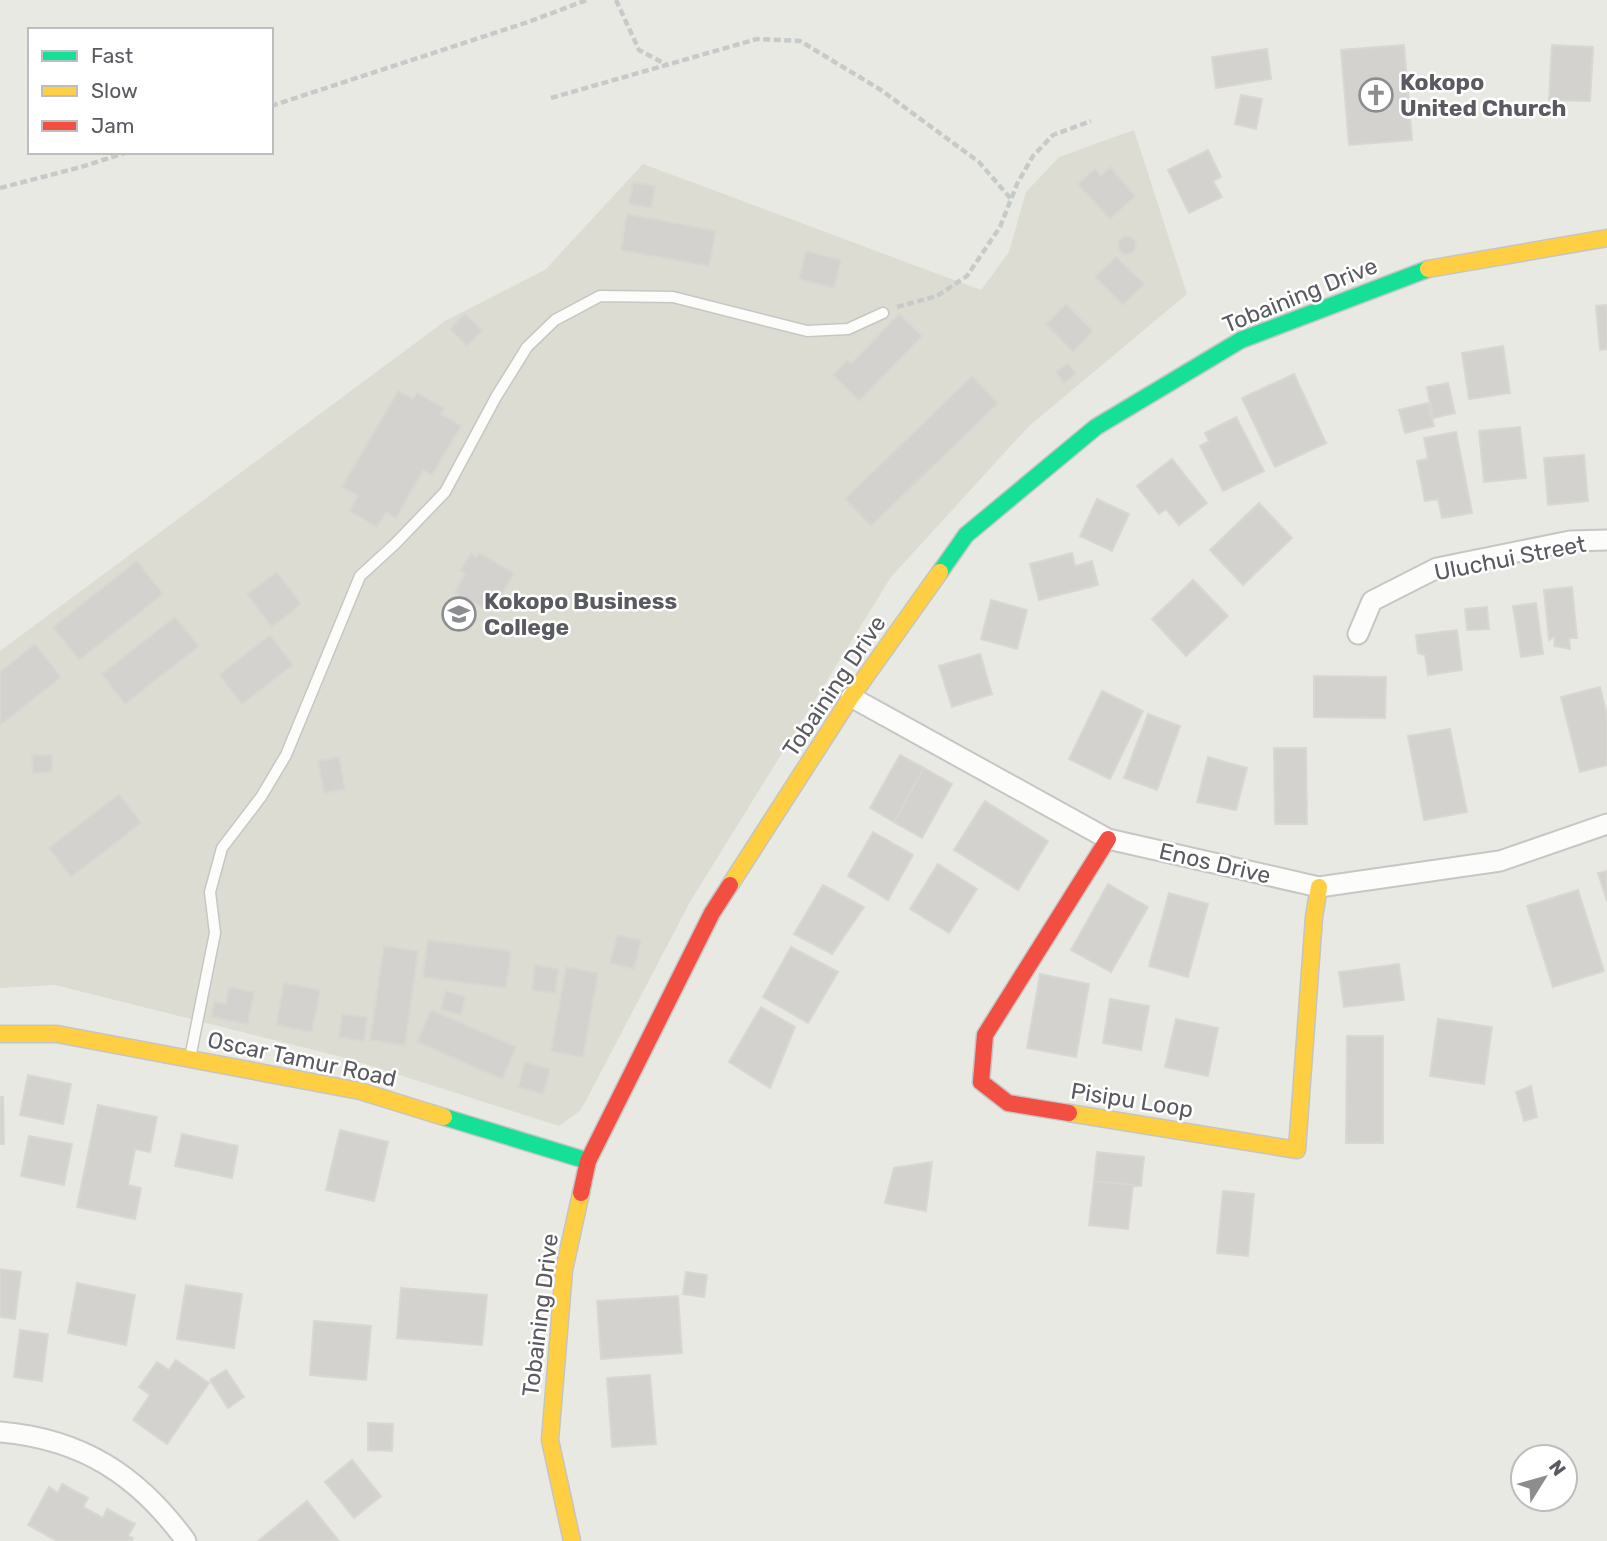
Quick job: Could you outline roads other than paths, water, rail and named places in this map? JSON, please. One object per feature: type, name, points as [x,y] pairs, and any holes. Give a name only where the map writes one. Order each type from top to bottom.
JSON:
[{"type":"street","name":"Tobaining Drive","points":[[572,1541],[550,1440],[564,1270],[588,1161],[712,913],[851,697],[966,535],[1107,421],[1241,340],[1430,268],[1607,238]]},
{"type":"street","name":"Uluchui Street","points":[[1357,634],[1372,601],[1437,568],[1570,541],[1607,540]]},
{"type":"street","name":"Enos Drive","points":[[851,697],[1108,839],[1319,887],[1500,861],[1607,824]]},
{"type":"street","name":"Pisipu Loop","points":[[1108,839],[985,1035],[981,1082],[1008,1103],[1297,1150],[1314,917],[1319,887]]},
{"type":"street","name":"Oscar Tamur Road","points":[[0,1034],[57,1034],[359,1091],[588,1161]]},
{"type":"street","points":[[0,1432],[30,1435],[85,1452],[116,1469],[171,1520],[186,1541]]},
{"type":"lane","points":[[190,1059],[215,933],[210,892],[222,848],[261,797],[286,755],[360,576],[445,492],[496,397],[527,347],[555,320],[600,296],[673,297],[807,331],[848,329],[883,313]]},
{"type":"place","name":"Kokopo United Church","points":[[1376,95]]},
{"type":"place","name":"Kokopo Business College","points":[[459,614]]}]
